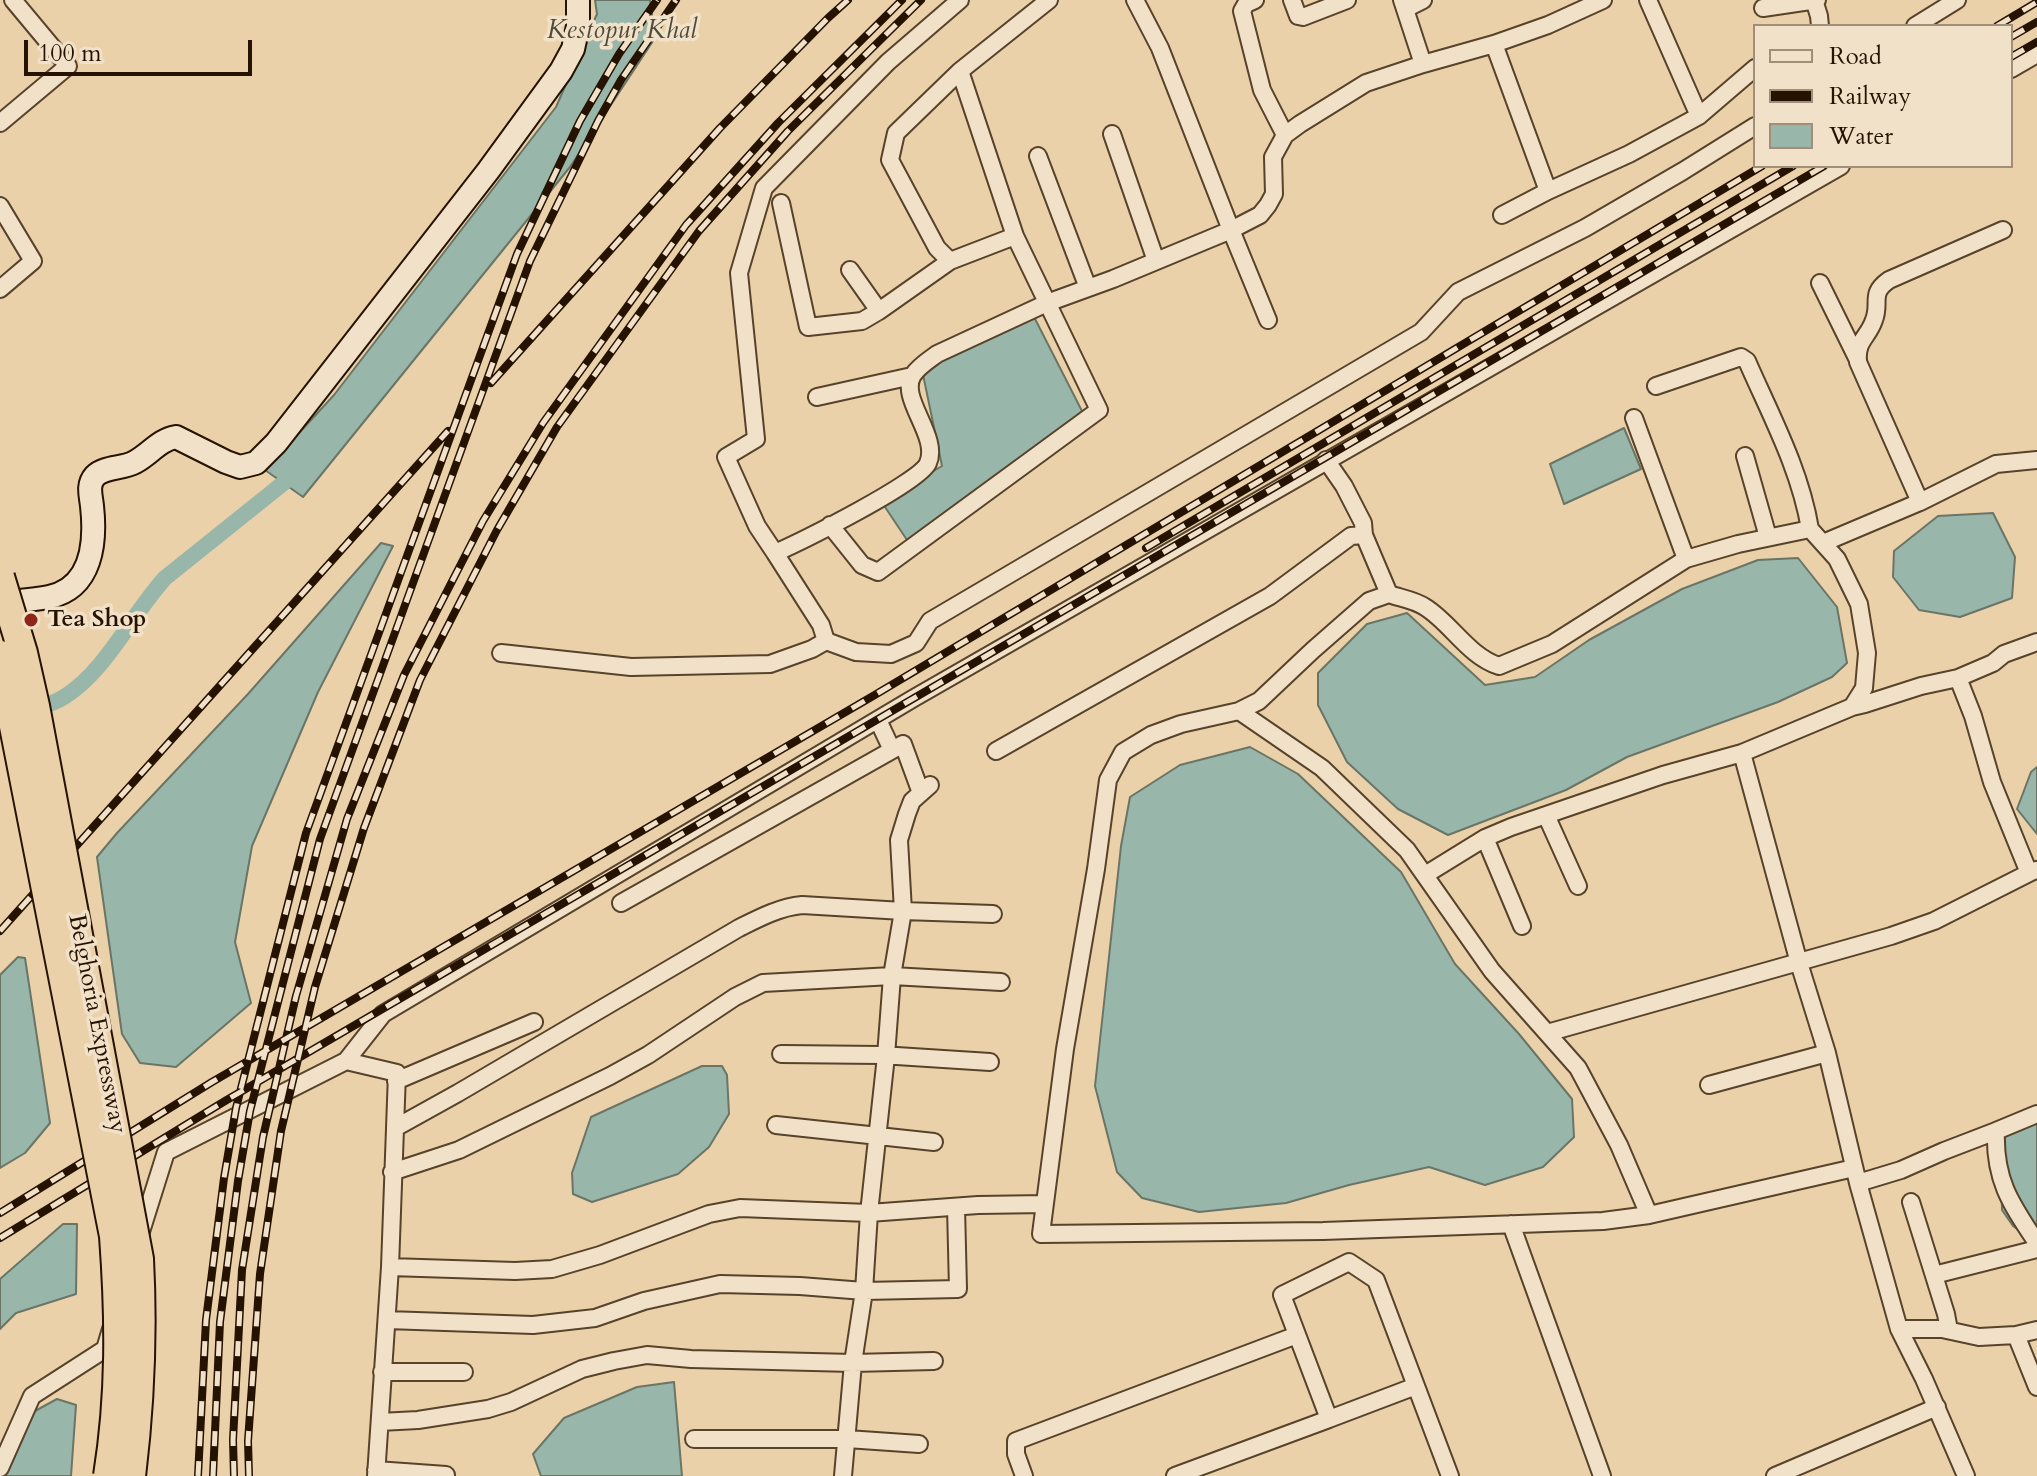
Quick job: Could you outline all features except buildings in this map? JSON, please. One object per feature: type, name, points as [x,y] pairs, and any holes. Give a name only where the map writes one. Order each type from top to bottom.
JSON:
[{"type":"highway","name":"Belghoria Expressway","points":[[0,577],[35,706],[139,1259],[141,1365],[131,1476]]},
{"type":"highway","name":"Belghoria Expressway","points":[[0,655],[114,1236],[119,1312],[118,1398],[108,1476]]},
{"type":"street","points":[[0,123],[68,66],[13,0]]},
{"type":"street","points":[[0,603],[52,596],[75,584],[84,573],[94,538],[89,485],[101,472],[131,464],[168,438],[176,437],[240,467],[256,463],[276,443],[488,171],[561,71],[573,49],[578,26],[578,0]]},
{"type":"street","points":[[826,641],[821,625],[757,526],[726,457],[756,439],[739,273],[764,188],[888,62],[960,0]]},
{"type":"street","points":[[950,261],[937,248],[890,160],[896,133],[960,71],[1049,0]]},
{"type":"street","points":[[1135,0],[1160,48],[1268,320]]},
{"type":"street","points":[[1255,0],[1246,4],[1242,11],[1262,90],[1285,135]]},
{"type":"street","points":[[1292,0],[1298,16],[1303,17],[1347,0]]},
{"type":"street","points":[[1423,0],[1403,5],[1423,64]]},
{"type":"street","points":[[775,553],[916,476],[928,465],[931,449],[910,385],[912,376],[937,354],[1047,303],[1156,261],[1260,215],[1274,194],[1273,157],[1285,135],[1366,83],[1494,44],[1548,25],[1603,0]]},
{"type":"street","points":[[1648,0],[1699,116]]},
{"type":"street","points":[[1763,8],[1815,0],[1820,24]]},
{"type":"street","points":[[1918,24],[1957,0]]},
{"type":"street","points":[[1494,44],[1548,191]]},
{"type":"street","points":[[2013,68],[2037,54]]},
{"type":"street","points":[[1502,215],[1629,154],[1699,116],[1753,70]]},
{"type":"street","points":[[830,525],[862,565],[878,572],[1099,410],[1015,236],[960,71]]},
{"type":"street","points":[[501,653],[631,667],[770,664],[826,641],[856,652],[891,654],[916,643],[930,621],[1421,332],[1458,292],[1585,228],[1753,127]]},
{"type":"street","points":[[1112,134],[1156,261]]},
{"type":"street","points":[[1038,156],[1088,288]]},
{"type":"street","points":[[0,1468],[32,1396],[105,1349],[166,1152],[346,1061],[383,1014],[878,720],[1837,168]]},
{"type":"street","points":[[781,203],[808,327],[862,321],[950,261],[1015,236]]},
{"type":"street","points":[[0,206],[33,261],[0,289]]},
{"type":"street","points":[[1858,362],[1859,345],[1874,320],[1876,293],[1881,286],[2003,230]]},
{"type":"street","points":[[850,270],[879,311]]},
{"type":"street","points":[[1820,283],[1920,502]]},
{"type":"street","points":[[1656,386],[1741,357],[1747,361],[1784,442],[1805,501],[1810,529],[1837,559],[1859,604],[1867,653],[1864,688],[1852,707]]},
{"type":"street","points":[[817,397],[912,376]]},
{"type":"street","points":[[1634,418],[1686,559]]},
{"type":"street","points":[[1745,456],[1768,537]]},
{"type":"street","points":[[1326,460],[1363,523],[1364,535],[1389,594]]},
{"type":"street","points":[[1823,543],[1920,502],[1996,464],[2037,460]]},
{"type":"street","points":[[1810,529],[1686,559],[1552,644],[1499,666],[1472,650],[1424,606],[1389,594],[1369,601],[1259,701],[1239,711],[1181,724],[1151,735],[1123,752],[1108,780],[1039,1204],[1041,1234],[1323,1231],[1603,1221],[1856,1175],[1901,1170],[2037,1114]]},
{"type":"street","points":[[996,751],[1270,596],[1351,536],[1364,535]]},
{"type":"street","points":[[1425,875],[1485,838],[1663,775],[1742,753],[1852,707],[1958,678],[1993,663],[2004,654],[2037,642]]},
{"type":"street","points":[[1547,1033],[1891,936],[1934,921],[2033,871],[1992,782],[1973,716],[1958,678]]},
{"type":"street","points":[[1239,711],[1322,768],[1407,850],[1492,971],[1578,1068],[1619,1145],[1649,1215]]},
{"type":"street","points":[[878,720],[892,750]]},
{"type":"street","points":[[621,903],[903,744],[926,789],[912,801],[899,840],[903,911],[892,976],[864,1291],[853,1363],[843,1476]]},
{"type":"street","points":[[1742,753],[1799,963],[1827,1053],[1856,1175],[1899,1329],[1966,1476]]},
{"type":"street","points":[[1546,815],[1578,886]]},
{"type":"street","points":[[1485,838],[1522,926]]},
{"type":"street","points":[[395,1128],[760,917],[790,906],[993,914]]},
{"type":"street","points":[[392,1172],[459,1150],[610,1076],[648,1055],[735,997],[763,983],[892,976],[1001,982]]},
{"type":"street","points":[[396,1081],[534,1022]]},
{"type":"street","points":[[1709,1085],[1827,1053]]},
{"type":"street","points":[[781,1054],[990,1062]]},
{"type":"street","points":[[346,1061],[397,1073],[390,1267],[376,1473],[446,1475]]},
{"type":"street","points":[[776,1125],[934,1142]]},
{"type":"street","points":[[1996,1131],[1995,1153],[2001,1182],[2037,1243]]},
{"type":"street","points":[[1911,1202],[1949,1330]]},
{"type":"street","points":[[390,1267],[515,1271],[552,1269],[600,1255],[709,1214],[740,1208],[869,1213],[1039,1204]]},
{"type":"street","points":[[387,1320],[545,1324],[595,1318],[644,1301],[720,1284],[864,1291],[958,1289],[956,1207]]},
{"type":"street","points":[[1511,1224],[1602,1476]]},
{"type":"street","points":[[1934,1275],[2037,1249]]},
{"type":"street","points":[[1329,1419],[1282,1295],[1349,1262],[1376,1280],[1450,1476]]},
{"type":"street","points":[[1899,1329],[1942,1329],[1979,1337],[2016,1335],[2037,1330]]},
{"type":"street","points":[[1024,1476],[1016,1454],[1016,1441],[1297,1335]]},
{"type":"street","points":[[2016,1335],[2037,1387]]},
{"type":"street","points":[[380,1422],[418,1420],[488,1409],[511,1402],[582,1369],[647,1355],[853,1363],[934,1361]]},
{"type":"street","points":[[382,1372],[464,1372]]},
{"type":"street","points":[[1175,1476],[1416,1386]]},
{"type":"street","points":[[1775,1476],[1937,1407]]},
{"type":"street","points":[[694,1439],[847,1439],[919,1444]]},
{"type":"water","name":"Kestopur Khal","points":[[595,0],[650,0],[655,38],[570,167],[303,497],[265,470],[334,395],[556,107],[597,14]]},
{"type":"water","points":[[1030,309],[1084,415],[907,540],[881,501],[942,466],[921,365]]},
{"type":"water","points":[[1624,428],[1641,469],[1564,504],[1550,464]]},
{"type":"water","points":[[1993,513],[2015,557],[2012,598],[1960,617],[1919,610],[1893,577],[1894,551],[1938,516]]},
{"type":"water","points":[[381,543],[393,546],[318,692],[252,846],[235,942],[251,1003],[176,1067],[140,1063],[122,1034],[97,857],[248,694]]},
{"type":"water","points":[[1798,558],[1837,607],[1847,663],[1832,677],[1778,702],[1627,757],[1566,790],[1448,835],[1398,809],[1347,762],[1318,705],[1318,673],[1367,624],[1407,613],[1485,685],[1535,677],[1589,640],[1682,589],[1758,560]]},
{"type":"water","points":[[1250,747],[1298,774],[1401,872],[1455,964],[1519,1034],[1572,1099],[1574,1137],[1543,1167],[1485,1185],[1429,1167],[1286,1203],[1199,1212],[1142,1198],[1117,1172],[1095,1086],[1121,846],[1130,797],[1180,765]]},
{"type":"water","points":[[2037,767],[2037,834],[2017,809],[2031,772]]},
{"type":"water","points":[[18,957],[25,958],[50,1123],[25,1153],[0,1168],[0,975]]},
{"type":"water","points":[[702,1066],[722,1066],[727,1075],[729,1114],[709,1147],[678,1174],[592,1202],[573,1194],[572,1173],[591,1117]]},
{"type":"water","points":[[2037,1113],[2037,1237],[2029,1237],[2013,1226],[2002,1210],[2000,1125]]},
{"type":"water","points":[[63,1224],[77,1224],[76,1294],[16,1313],[0,1329],[0,1279]]},
{"type":"water","points":[[674,1382],[682,1476],[541,1476],[533,1454],[564,1418],[637,1387]]},
{"type":"water","points":[[57,1399],[76,1405],[71,1476],[5,1476],[24,1417]]},
{"type":"waterway","points":[[29,711],[60,699],[79,686],[106,657],[165,578],[301,469]]},
{"type":"railway","points":[[198,1476],[206,1320],[224,1178],[236,1108],[306,833],[517,254],[580,121],[619,54],[657,0]]},
{"type":"railway","points":[[213,1476],[220,1322],[238,1181],[250,1111],[320,839],[530,261],[598,121],[621,80],[676,0]]},
{"type":"railway","points":[[491,383],[720,128],[848,0]]},
{"type":"railway","points":[[234,1476],[242,1270],[263,1137],[296,996],[347,819],[404,675],[483,521],[543,423],[686,225],[778,123],[902,0]]},
{"type":"railway","points":[[249,1476],[248,1441],[260,1274],[281,1131],[315,987],[364,828],[420,680],[497,530],[557,427],[699,231],[788,131],[921,0]]},
{"type":"railway","points":[[2000,24],[2037,2]]},
{"type":"railway","points":[[2013,36],[2037,22]]},
{"type":"railway","points":[[2013,56],[2037,42]]},
{"type":"railway","points":[[0,1213],[212,1082],[873,696],[1759,168]]},
{"type":"railway","points":[[1146,548],[1790,168]]},
{"type":"railway","points":[[0,1238],[225,1101],[1821,168]]},
{"type":"railway","points":[[0,931],[448,431]]},
{"type":"place","name":"Tea Shop","points":[[31,620]]}]
